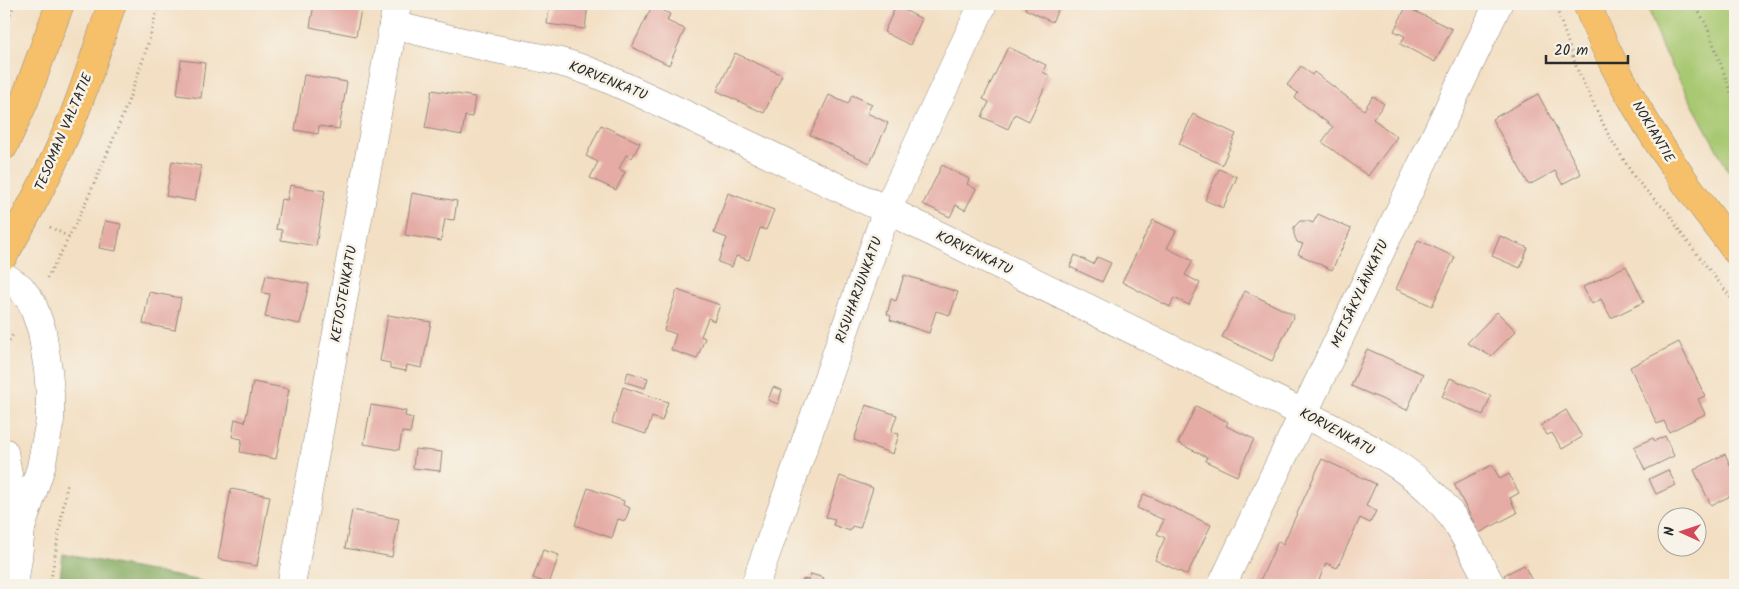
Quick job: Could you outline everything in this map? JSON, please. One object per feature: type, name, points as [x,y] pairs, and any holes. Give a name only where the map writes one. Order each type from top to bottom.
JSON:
[{"type":"main road","points":[[4,146],[24,102],[60,4]]},
{"type":"main road","name":"TESOMAN VALTATIE","points":[[4,255],[27,216],[75,112],[112,4]]},
{"type":"main road","name":"NOKIANTIE","points":[[1587,4],[1615,65],[1644,120],[1673,166],[1735,250]]},
{"type":"street","name":"RISUHARJUNKATU","points":[[755,585],[887,210],[982,4]]},
{"type":"street","name":"METSÄKYLÄNKATU","points":[[1222,585],[1498,4]]},
{"type":"street","name":"KORVENKATU","points":[[395,15],[441,37],[575,65],[630,89],[887,210],[1304,413],[1386,459],[1415,477],[1427,488],[1440,501],[1452,518],[1491,585]]},
{"type":"street","name":"KETOSTENKATU","points":[[291,585],[395,15]]},
{"type":"street","points":[[4,276],[21,288],[32,303],[42,331],[48,370],[50,420],[41,467],[21,528],[14,585]]},
{"type":"street","points":[[4,452],[21,528]]},
{"type":"path","points":[[4,33],[14,4]]},
{"type":"path","points":[[4,350],[69,236],[96,182],[137,79],[154,24],[158,4]]},
{"type":"path","points":[[1694,4],[1706,24],[1735,103]]},
{"type":"path","points":[[50,584],[62,585]]},
{"type":"shaded area","points":[[1314,451],[1404,487],[1435,514],[1478,585],[1250,585]]},
{"type":"green space","points":[[1647,4],[1735,4],[1735,183],[1662,48]]},
{"type":"green space","points":[[63,554],[221,585],[59,585]]},
{"type":"building","points":[[314,4],[362,4],[356,36],[310,27]]},
{"type":"building","points":[[550,4],[588,4],[585,29],[547,24]]},
{"type":"building","points":[[1027,4],[1061,4],[1052,22],[1025,9]]},
{"type":"building","points":[[652,6],[670,14],[667,21],[685,29],[669,65],[632,47]]},
{"type":"building","points":[[896,6],[922,19],[910,45],[884,32]]},
{"type":"building","points":[[1406,7],[1452,29],[1435,62],[1400,44],[1405,36],[1394,31]]},
{"type":"building","points":[[1008,47],[1046,65],[1043,72],[1050,76],[1029,121],[1015,114],[1008,129],[982,117],[989,102],[983,99]]},
{"type":"building","points":[[735,53],[782,75],[764,113],[717,91]]},
{"type":"building","points":[[181,60],[205,63],[201,98],[177,95]]},
{"type":"building","points":[[1301,66],[1312,75],[1314,72],[1364,110],[1373,96],[1384,104],[1373,119],[1397,137],[1368,176],[1322,142],[1333,127],[1295,98],[1298,93],[1287,85]]},
{"type":"building","points":[[304,75],[347,82],[339,129],[319,126],[318,134],[295,130]]},
{"type":"building","points":[[432,90],[475,97],[472,117],[465,116],[462,135],[425,128]]},
{"type":"building","points":[[1538,94],[1581,174],[1562,184],[1555,171],[1529,185],[1492,119]]},
{"type":"building","points":[[829,95],[848,104],[852,95],[872,104],[867,113],[888,123],[870,163],[810,135]]},
{"type":"building","points":[[1193,114],[1236,134],[1222,165],[1179,144]]},
{"type":"building","points":[[601,125],[640,143],[632,158],[626,155],[619,169],[625,172],[616,190],[590,178],[598,162],[586,156]]},
{"type":"building","points":[[172,161],[201,166],[195,201],[166,196]]},
{"type":"building","points":[[942,165],[969,179],[967,184],[976,189],[965,210],[956,205],[950,217],[923,204]]},
{"type":"building","points":[[1219,169],[1237,177],[1223,208],[1205,200]]},
{"type":"building","points":[[290,185],[325,191],[316,246],[281,240],[282,230],[276,229],[281,199],[287,200]]},
{"type":"building","points":[[412,193],[457,201],[454,220],[445,219],[441,241],[405,235]]},
{"type":"building","points":[[728,193],[774,210],[766,230],[760,228],[749,260],[736,256],[732,267],[718,262],[727,238],[714,233]]},
{"type":"building","points":[[1318,214],[1351,229],[1332,270],[1298,254],[1303,244],[1297,242],[1294,227],[1300,221],[1313,223]]},
{"type":"building","points":[[1153,220],[1176,231],[1167,248],[1193,261],[1185,275],[1200,283],[1189,305],[1174,298],[1170,307],[1122,282]]},
{"type":"building","points":[[105,221],[121,224],[116,251],[99,248]]},
{"type":"building","points":[[1500,236],[1528,248],[1520,268],[1492,256]]},
{"type":"building","points":[[1418,240],[1455,257],[1432,306],[1396,289]]},
{"type":"building","points":[[1075,255],[1093,264],[1097,257],[1111,263],[1102,282],[1070,267]]},
{"type":"building","points":[[1626,266],[1644,302],[1611,318],[1601,299],[1592,304],[1583,287]]},
{"type":"building","points":[[266,275],[309,284],[300,324],[265,317],[270,294],[262,293]]},
{"type":"building","points":[[904,275],[958,292],[950,315],[936,311],[929,333],[890,320],[891,316],[887,314],[891,299],[896,301]]},
{"type":"building","points":[[677,290],[720,305],[714,321],[708,318],[701,336],[705,338],[697,359],[671,350],[676,334],[664,330]]},
{"type":"building","points":[[1245,291],[1294,315],[1272,361],[1222,337]]},
{"type":"building","points":[[149,292],[181,298],[175,330],[143,324]]},
{"type":"building","points":[[1497,312],[1516,331],[1491,356],[1467,343]]},
{"type":"building","points":[[388,315],[431,322],[422,368],[407,365],[406,371],[390,368],[390,363],[380,361]]},
{"type":"building","points":[[1679,342],[1705,396],[1698,399],[1705,414],[1669,432],[1664,421],[1657,424],[1630,367]]},
{"type":"building","points":[[1367,349],[1423,374],[1407,410],[1351,386]]},
{"type":"building","points":[[628,372],[648,378],[645,388],[625,382]]},
{"type":"building","points":[[1450,378],[1491,396],[1483,415],[1442,397]]},
{"type":"building","points":[[253,382],[289,389],[276,459],[240,452],[242,439],[232,437],[235,419],[245,422]]},
{"type":"building","points":[[623,387],[668,402],[662,421],[652,417],[646,434],[612,423]]},
{"type":"building","points":[[773,387],[782,390],[778,404],[768,400]]},
{"type":"building","points":[[371,405],[406,411],[405,416],[413,418],[410,433],[402,432],[399,450],[364,444]]},
{"type":"building","points":[[866,405],[897,415],[891,432],[899,434],[893,454],[854,440]]},
{"type":"building","points":[[1196,406],[1228,422],[1226,426],[1254,439],[1237,476],[1205,461],[1207,457],[1178,443]]},
{"type":"building","points":[[1566,410],[1582,437],[1562,449],[1552,433],[1547,435],[1541,425]]},
{"type":"building","points":[[1665,436],[1674,456],[1645,470],[1634,447],[1653,438],[1655,441]]},
{"type":"building","points":[[415,449],[442,452],[440,471],[413,468]]},
{"type":"building","points":[[1725,454],[1735,475],[1735,494],[1711,505],[1694,470]]},
{"type":"building","points":[[1322,459],[1376,484],[1366,506],[1376,511],[1370,523],[1360,518],[1337,568],[1326,563],[1317,585],[1258,585],[1278,541],[1283,544]]},
{"type":"building","points":[[1492,465],[1500,479],[1509,474],[1519,493],[1510,498],[1517,513],[1479,533],[1454,484]]},
{"type":"building","points":[[1668,470],[1676,485],[1656,494],[1649,479]]},
{"type":"building","points":[[840,476],[873,488],[860,528],[852,526],[850,531],[833,525],[835,519],[826,517]]},
{"type":"building","points":[[588,488],[624,501],[623,505],[630,508],[625,521],[618,519],[612,538],[575,525]]},
{"type":"building","points":[[231,489],[270,496],[257,566],[218,559]]},
{"type":"building","points":[[1144,494],[1211,525],[1187,575],[1155,560],[1165,538],[1157,534],[1164,520],[1137,508]]},
{"type":"building","points":[[352,510],[399,519],[392,557],[345,548]]},
{"type":"building","points":[[543,550],[559,555],[549,584],[533,578]]},
{"type":"building","points":[[1524,565],[1534,585],[1509,585],[1504,575]]},
{"type":"building","points":[[811,574],[824,578],[821,585],[801,585],[803,579],[809,580]]}]
